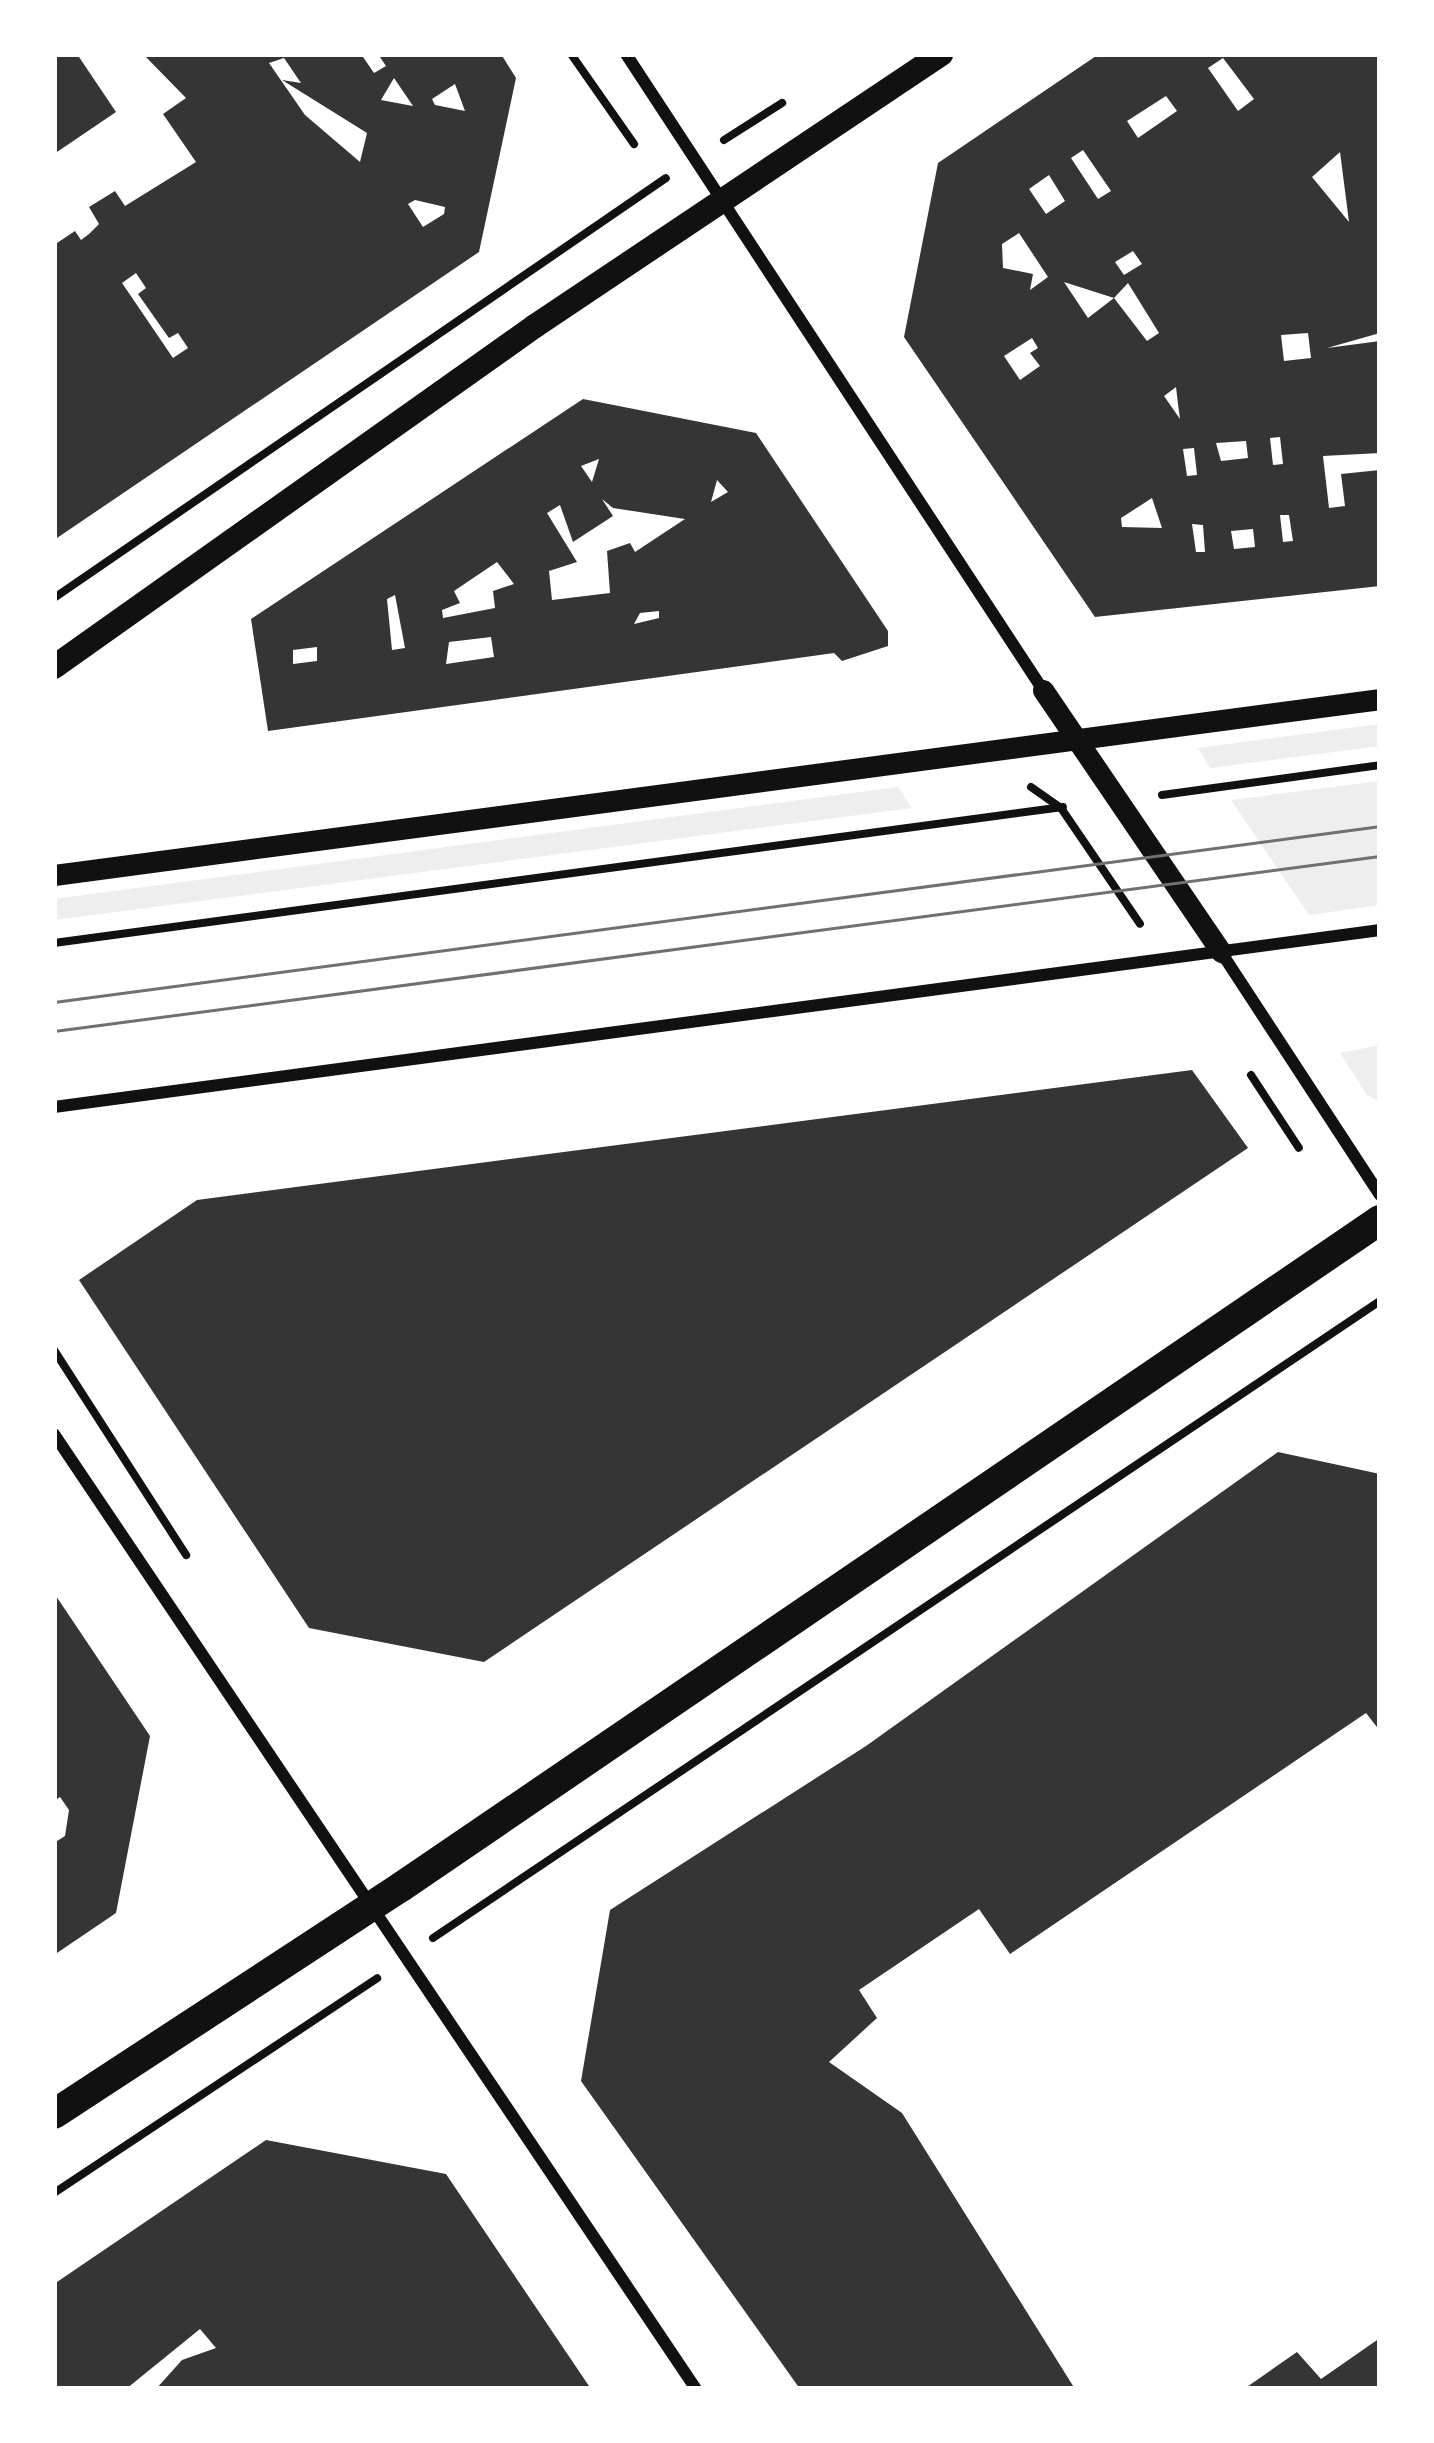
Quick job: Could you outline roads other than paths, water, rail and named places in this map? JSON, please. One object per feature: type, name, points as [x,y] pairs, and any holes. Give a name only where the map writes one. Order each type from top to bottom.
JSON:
[{"type":"main road","points":[[54,667],[722,199],[940,54]]},
{"type":"main road","points":[[54,2114],[370,1908],[1380,1220]]},
{"type":"street","points":[[626,54],[1380,1196]]},
{"type":"street","points":[[54,875],[1380,699]]},
{"type":"street","points":[[54,1107],[1380,930]]},
{"type":"street","points":[[54,1434],[696,2389]]},
{"type":"tram line","points":[[54,1002],[1380,826]]},
{"type":"tram line","points":[[54,1031],[1380,856]]}]
